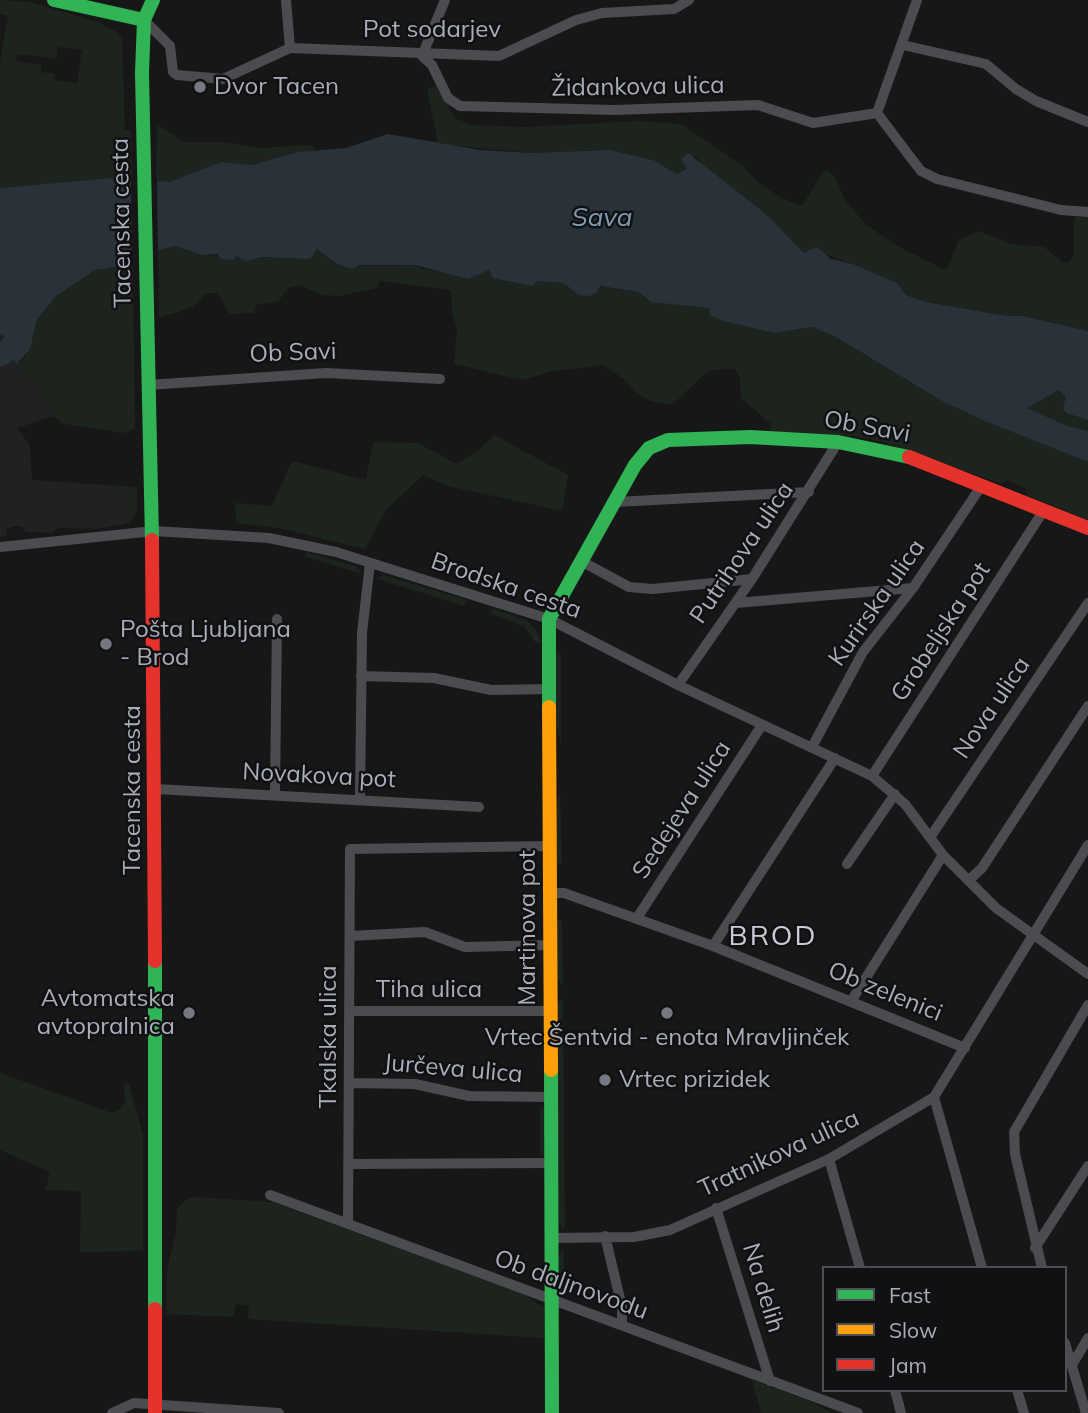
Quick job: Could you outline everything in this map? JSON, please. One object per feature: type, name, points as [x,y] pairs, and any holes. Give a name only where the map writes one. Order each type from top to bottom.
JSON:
[{"type":"street","points":[[54,0],[144,20]]},
{"type":"street","name":"Tacenska cesta","points":[[153,0],[144,20],[144,125],[156,789],[155,1408]]},
{"type":"street","points":[[286,0],[290,48]]},
{"type":"street","points":[[422,55],[445,0]]},
{"type":"street","name":"Pot sodarjev","points":[[144,20],[156,28],[170,46],[173,72],[177,75],[229,77],[290,48],[499,56],[576,20],[602,13],[674,9],[689,0]]},
{"type":"street","points":[[917,0],[877,113],[922,172],[937,179],[1061,210],[1088,212]]},
{"type":"street","points":[[903,45],[986,64],[1016,89],[1036,101],[1088,122]]},
{"type":"street","name":"Židankova ulica","points":[[422,55],[432,65],[448,98],[460,106],[478,109],[614,110],[758,105],[813,123],[877,113]]},
{"type":"street","name":"Ob Savi","points":[[148,385],[326,373],[440,379]]},
{"type":"street","name":"Ob Savi","points":[[635,464],[649,448],[668,440],[750,437],[838,442],[918,459],[1088,528]]},
{"type":"street","name":"Putrihova ulica","points":[[678,685],[752,579],[838,442]]},
{"type":"street","name":"Martinova pot","points":[[552,1413],[549,619],[635,464]]},
{"type":"street","name":"Kurirska ulica","points":[[812,747],[863,652],[913,588],[982,485]]},
{"type":"street","points":[[615,502],[808,492]]},
{"type":"street","name":"Grobeljska pot","points":[[872,776],[1044,510]]},
{"type":"street","name":"Brodska cesta","points":[[0,547],[153,531],[269,538],[370,563],[549,619],[678,685],[872,776],[895,794],[931,836],[943,855],[996,908],[1088,974]]},
{"type":"street","points":[[581,561],[629,587],[653,589],[752,579]]},
{"type":"street","points":[[360,799],[361,676],[370,563]]},
{"type":"street","points":[[736,603],[913,588]]},
{"type":"street","name":"Nova ulica","points":[[931,836],[1088,603]]},
{"type":"street","points":[[275,793],[277,619]]},
{"type":"street","points":[[361,676],[434,678],[491,690],[550,689]]},
{"type":"street","points":[[969,880],[982,868],[1088,706]]},
{"type":"street","name":"Sedejeva ulica","points":[[637,919],[762,725]]},
{"type":"street","points":[[713,946],[835,758]]},
{"type":"street","name":"Novakova pot","points":[[156,789],[275,793],[479,807]]},
{"type":"street","points":[[847,864],[895,794]]},
{"type":"street","name":"Tratnikova ulica","points":[[552,1238],[634,1237],[670,1230],[829,1159],[934,1097],[1088,845]]},
{"type":"street","name":"Tkalska ulica","points":[[348,1224],[351,1083],[350,849],[550,846]]},
{"type":"street","points":[[852,1000],[943,855]]},
{"type":"street","name":"Ob zelenici","points":[[550,893],[564,893],[713,946],[965,1048]]},
{"type":"street","points":[[350,936],[425,932],[465,947],[551,944]]},
{"type":"street","points":[[1041,1266],[1014,1154],[1014,1132],[1088,1005]]},
{"type":"street","name":"Tiha ulica","points":[[350,1011],[551,1011]]},
{"type":"street","name":"Jurčeva ulica","points":[[351,1083],[415,1084],[469,1096],[551,1097]]},
{"type":"street","points":[[934,1097],[981,1266]]},
{"type":"street","points":[[829,1159],[859,1266]]},
{"type":"street","points":[[349,1164],[551,1163]]},
{"type":"street","points":[[1035,1248],[1088,1166]]},
{"type":"street","name":"Ob daljnovodu","points":[[270,1195],[858,1413]]},
{"type":"street","name":"Na delih","points":[[716,1208],[769,1381]]},
{"type":"street","points":[[605,1236],[622,1307],[622,1325]]},
{"type":"street","points":[[1072,1365],[1088,1338]]},
{"type":"street","points":[[1067,1349],[1086,1413]]},
{"type":"street","points":[[896,1392],[901,1413]]},
{"type":"street","points":[[1018,1392],[1024,1413]]},
{"type":"street","points":[[112,1413],[128,1404],[155,1408],[279,1413]]},
{"type":"shaded area","points":[[0,0],[30,2],[98,22],[118,33],[122,39],[125,130],[130,130],[131,125],[132,179],[0,188],[0,62],[8,16],[0,14]],"holes":[[[58,47],[82,50],[77,83],[54,80],[55,74],[41,72],[41,65],[16,61],[18,54],[56,59]]]},
{"type":"shaded area","points":[[435,86],[455,118],[472,125],[524,127],[638,121],[681,124],[743,166],[756,181],[783,199],[802,206],[823,172],[828,170],[837,180],[843,197],[865,224],[896,245],[943,269],[947,269],[959,240],[978,231],[1012,244],[1044,247],[1064,263],[1069,262],[1074,255],[1074,217],[1088,216],[1088,331],[1024,316],[1007,316],[926,302],[906,295],[897,283],[853,264],[814,250],[804,253],[767,215],[713,175],[695,156],[687,169],[677,174],[653,160],[610,150],[531,153],[438,144],[427,89]]},
{"type":"shaded area","points":[[157,124],[183,142],[224,142],[258,148],[310,145],[316,150],[252,165],[221,162],[169,182],[156,182]]},
{"type":"shaded area","points":[[176,246],[202,255],[306,259],[317,249],[337,264],[348,266],[415,265],[422,269],[475,274],[489,270],[537,281],[563,283],[571,290],[599,286],[640,292],[683,305],[709,308],[723,321],[774,333],[812,327],[836,337],[942,401],[1088,462],[1088,520],[1027,495],[1026,489],[1007,480],[1002,484],[886,443],[853,436],[771,432],[770,423],[741,398],[740,378],[735,369],[709,370],[672,405],[651,401],[638,394],[625,380],[603,365],[553,371],[522,380],[454,364],[457,329],[452,313],[451,290],[380,281],[377,288],[340,296],[321,295],[301,285],[288,288],[278,302],[257,304],[254,313],[230,314],[217,293],[206,293],[193,307],[159,318],[158,250]]},
{"type":"shaded area","points":[[133,264],[135,429],[125,433],[64,424],[53,416],[36,380],[30,382],[27,375],[21,377],[16,365],[25,357],[36,321],[56,296],[95,270]]},
{"type":"shaded area","points":[[9,332],[21,376],[27,374],[36,379],[53,416],[17,428],[30,445],[32,480],[137,487],[137,510],[130,522],[98,529],[58,528],[52,533],[27,532],[21,526],[15,526],[7,529],[6,536],[0,537],[0,336],[6,337]]},
{"type":"shaded area","points":[[1059,390],[1066,397],[1065,413],[1088,420],[1088,431],[1067,426],[1026,408]]},
{"type":"shaded area","points":[[494,435],[568,475],[562,511],[448,486],[423,475],[386,510],[365,549],[279,528],[236,523],[235,503],[272,506],[292,461],[366,480],[373,442],[418,443],[457,464],[480,449]]},
{"type":"shaded area","points":[[117,487],[137,487],[137,510],[127,523],[126,492],[118,492]]},
{"type":"shaded area","points":[[306,552],[356,566],[363,574],[305,557]]},
{"type":"shaded area","points":[[384,575],[466,600],[464,606],[375,578]]},
{"type":"shaded area","points":[[492,608],[526,620],[536,630],[542,643],[536,643],[524,626],[491,614]]},
{"type":"shaded area","points":[[555,651],[561,655],[561,744],[556,726]]},
{"type":"shaded area","points":[[560,789],[562,863],[556,863],[556,811]]},
{"type":"shaded area","points":[[557,920],[562,920],[563,986],[557,978]]},
{"type":"shaded area","points":[[563,998],[563,1229],[559,1223],[557,1003]]},
{"type":"shaded area","points":[[0,1073],[112,1113],[119,1110],[125,1102],[124,1083],[129,1084],[143,1135],[143,1251],[80,1252],[81,1191],[45,1190],[50,1172],[0,1150]]},
{"type":"shaded area","points":[[543,1106],[546,1111],[544,1156],[540,1154],[540,1110]]},
{"type":"shaded area","points":[[194,1197],[272,1202],[525,1295],[544,1308],[544,1338],[248,1319],[249,1306],[236,1304],[233,1317],[166,1314],[167,1270],[176,1234],[177,1208]]},
{"type":"shaded area","points":[[563,1247],[565,1289],[559,1289],[559,1255]]},
{"type":"shaded area","points":[[752,1380],[810,1401],[832,1413],[761,1413]]},
{"type":"water","name":"Sava","points":[[388,134],[480,150],[531,153],[610,150],[653,160],[677,174],[687,169],[681,159],[688,153],[767,215],[804,253],[817,247],[831,259],[853,264],[897,283],[906,295],[926,302],[1007,316],[1023,316],[1088,331],[1088,420],[1066,413],[1063,408],[1066,397],[1059,390],[1027,408],[1067,426],[1088,431],[1088,462],[942,401],[836,337],[812,327],[774,333],[723,321],[710,315],[709,308],[651,302],[639,292],[600,286],[597,292],[590,296],[579,295],[563,283],[537,281],[532,286],[493,278],[489,270],[468,279],[415,265],[359,265],[353,269],[337,264],[317,249],[311,258],[306,259],[261,257],[247,261],[236,256],[234,260],[222,259],[217,254],[202,255],[176,246],[158,250],[133,264],[95,270],[56,296],[36,321],[30,349],[16,365],[9,342],[10,332],[7,337],[0,335],[0,188],[113,178],[169,182],[221,162],[252,165],[298,152],[346,148]]},
{"type":"pier","points":[[131,175],[157,178],[158,254],[132,268]]},
{"type":"waterway","name":"Sava","points":[[0,355],[13,347],[20,320]]},
{"type":"traffic: fast","points":[[54,0],[144,20]]},
{"type":"traffic: fast","points":[[152,540],[142,73],[144,20],[153,0]]},
{"type":"traffic: fast","points":[[549,707],[549,619],[635,465],[649,448],[668,440],[750,437],[838,442],[909,457]]},
{"type":"traffic: fast","points":[[155,961],[155,1309]]},
{"type":"traffic: fast","points":[[551,1070],[552,1413]]},
{"type":"traffic: slow","points":[[549,707],[551,1070]]},
{"type":"traffic: jam","points":[[909,457],[1088,528]]},
{"type":"traffic: jam","points":[[152,540],[155,961]]},
{"type":"traffic: jam","points":[[155,1309],[155,1413]]},
{"type":"place","name":"Dvor Tacen","points":[[200,87]]},
{"type":"place","name":"Pošta Ljubljana - Brod","points":[[106,644]]},
{"type":"place","name":"Avtomatska avtopralnica","points":[[189,1013]]},
{"type":"place","name":"Vrtec Šentvid - enota Mravljinček","points":[[667,1013]]},
{"type":"place","name":"Vrtec prizidek","points":[[605,1080]]},
{"type":"district","name":"BROD","points":[[773,937]]}]
